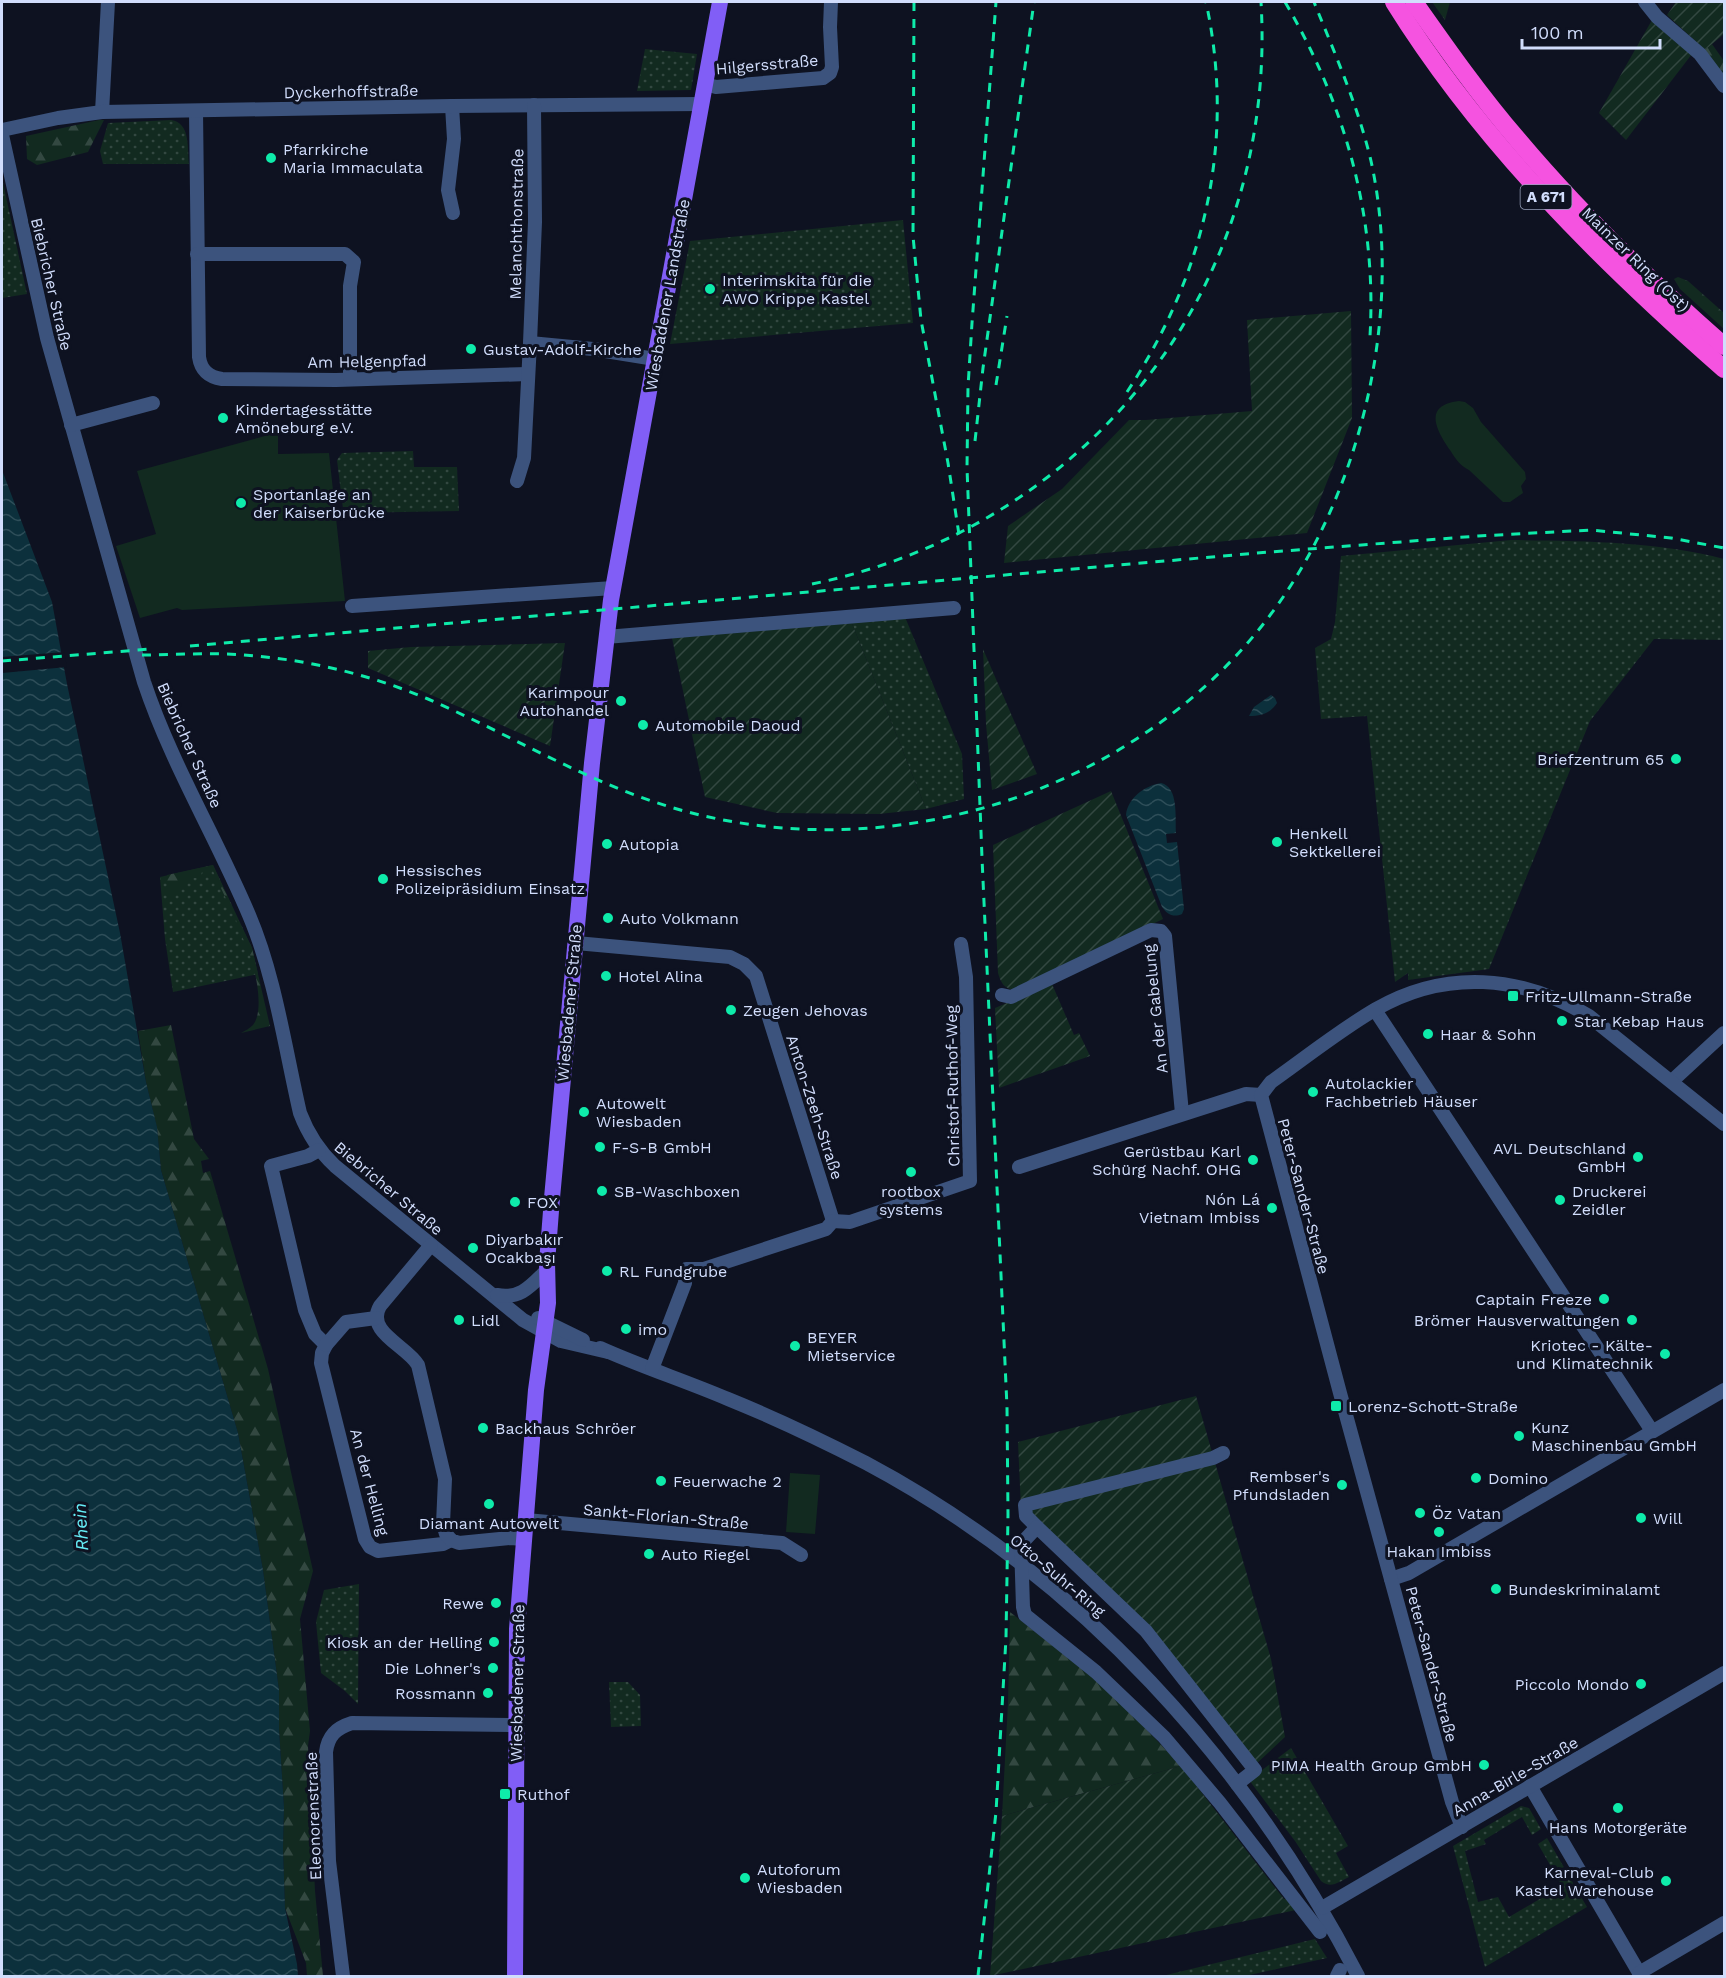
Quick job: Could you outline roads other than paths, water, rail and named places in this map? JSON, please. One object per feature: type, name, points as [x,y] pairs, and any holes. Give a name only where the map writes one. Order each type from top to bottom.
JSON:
[{"type":"highway","name":"Mainzer Ring (Ost)","points":[[1394,2],[1449,81],[1549,201],[1628,280],[1725,369]]},
{"type":"highway","name":"Mainzer Ring (Ost)","points":[[1414,2],[1462,70],[1510,131],[1575,205],[1637,267],[1725,346]]},
{"type":"main road","name":"Wiesbadener Landstraße","points":[[612,594],[720,2]]},
{"type":"main road","name":"Wiesbadener Straße","points":[[515,1977],[517,1629],[545,1268],[592,763],[612,594]]},
{"type":"main road","name":"Wiesbadener Straße","points":[[536,1390],[531,1366],[541,1325]]},
{"type":"street","points":[[102,112],[108,2]]},
{"type":"street","name":"Hilgersstraße","points":[[705,84],[716,87],[823,78],[828,75],[832,67],[831,2]]},
{"type":"street","points":[[1645,2],[1657,17],[1700,54],[1725,86]]},
{"type":"street","name":"Dyckerhoffstraße","points":[[2,133],[58,118],[102,112],[702,104]]},
{"type":"street","name":"Melanchthonstraße","points":[[517,481],[524,458],[530,343],[535,222],[534,105]]},
{"type":"street","points":[[452,106],[454,139],[448,190],[453,213]]},
{"type":"street","points":[[196,111],[197,254],[345,254],[354,261],[350,286],[350,379]]},
{"type":"street","name":"Biebricher Straße","points":[[2,133],[36,296],[151,703],[256,932],[267,964],[300,1113],[307,1131],[319,1150],[335,1166],[491,1292],[541,1325]]},
{"type":"street","name":"Am Helgenpfad","points":[[197,254],[199,357],[200,364],[208,375],[222,379],[350,379],[528,374]]},
{"type":"street","points":[[530,343],[655,359]]},
{"type":"street","points":[[71,425],[153,403]]},
{"type":"street","points":[[352,606],[612,594]]},
{"type":"street","points":[[606,637],[954,608]]},
{"type":"street","name":"An der Gabelung","points":[[1002,995],[1011,997],[1151,930],[1161,931],[1165,936],[1182,1113]]},
{"type":"street","name":"Anton-Zeeh-Straße","points":[[576,943],[730,957],[744,964],[756,976],[833,1221]]},
{"type":"street","name":"Christof-Ruthof-Weg","points":[[652,1369],[686,1283],[686,1269],[704,1269],[826,1229],[833,1221],[850,1222],[970,1181],[966,977],[961,944]]},
{"type":"street","points":[[1019,1167],[1182,1113],[1246,1094],[1261,1095],[1271,1082],[1375,1010],[1414,991],[1453,983],[1491,982],[1519,987],[1550,996],[1589,1016],[1725,1124]]},
{"type":"street","points":[[1375,1010],[1652,1431]]},
{"type":"street","points":[[1672,1080],[1725,1033]]},
{"type":"street","name":"Peter-Sander-Straße","points":[[1261,1095],[1452,1802],[1461,1827]]},
{"type":"street","points":[[319,1150],[308,1156],[272,1166],[305,1310],[315,1334],[326,1346],[346,1322],[376,1318]]},
{"type":"street","points":[[431,1245],[380,1306],[376,1318],[382,1331],[414,1358],[418,1365],[445,1479],[443,1529],[451,1540]]},
{"type":"street","points":[[491,1292],[512,1296],[524,1293],[545,1268]]},
{"type":"street","name":"Otto-Suhr-Ring","points":[[541,1325],[569,1343],[608,1352]]},
{"type":"street","name":"Otto-Suhr-Ring","points":[[541,1325],[729,1399],[805,1433],[876,1469],[968,1525],[1039,1578],[1098,1628],[1190,1725],[1291,1858],[1322,1908],[1358,1977]]},
{"type":"street","points":[[539,1364],[552,1349],[569,1343]]},
{"type":"street","name":"An der Helling","points":[[326,1346],[322,1353],[321,1363],[367,1543],[374,1550],[384,1551],[443,1544],[451,1540],[459,1543],[510,1538],[524,1539]]},
{"type":"street","points":[[1392,1579],[1409,1573],[1725,1390]]},
{"type":"street","points":[[1223,1452],[1213,1458],[1025,1505],[1026,1516],[1146,1631],[1255,1770],[1237,1784]]},
{"type":"street","name":"Sankt-Florian-Straße","points":[[526,1520],[782,1544],[801,1555]]},
{"type":"street","points":[[1037,1527],[1021,1544],[1025,1614],[1096,1672],[1164,1737],[1220,1803],[1320,1932]]},
{"type":"street","name":"Anna-Birle-Straße","points":[[1322,1908],[1725,1673]]},
{"type":"street","name":"Eleonorenstraße","points":[[343,1977],[329,1861],[327,1742],[342,1726],[352,1724],[516,1725]]},
{"type":"street","points":[[1530,1786],[1640,1975],[1725,1923]]},
{"type":"water","name":"Rhein","points":[[2,470],[52,602],[67,684],[120,933],[146,1082],[157,1127],[161,1170],[238,1433],[263,1570],[279,1690],[285,1908],[298,1976],[2,1976]]},
{"type":"water","points":[[1271,695],[1277,703],[1271,710],[1261,715],[1249,716],[1254,707]]},
{"type":"water","points":[[1161,783],[1171,790],[1175,804],[1176,833],[1166,834],[1167,843],[1177,842],[1184,909],[1182,914],[1176,916],[1168,913],[1162,907],[1126,815],[1133,798],[1149,787]]},
{"type":"railway","points":[[914,2],[913,236],[921,320],[960,541]]},
{"type":"railway","points":[[978,1976],[996,1812],[1006,1638],[1008,1515],[1007,1407],[967,468],[968,387],[996,2]]},
{"type":"railway","points":[[975,441],[1034,2]]},
{"type":"railway","points":[[1127,392],[1154,347],[1176,301],[1194,253],[1207,205],[1215,155],[1217,105],[1214,54],[1206,2]]},
{"type":"railway","points":[[812,584],[912,554],[1002,509],[1081,449],[1147,378],[1200,295],[1237,204],[1258,106],[1261,2]]},
{"type":"railway","points":[[1285,2],[1325,80],[1353,163],[1368,248],[1371,292],[1370,336]]},
{"type":"railway","points":[[142,655],[216,654],[279,658],[354,674],[428,699],[582,773],[645,799],[677,809],[766,826],[857,829],[947,817],[1033,791],[1115,752],[1188,701],[1253,637],[1305,562],[1328,517],[1363,419],[1374,367],[1380,315],[1382,263],[1379,211],[1371,161],[1360,120],[1314,2]]},
{"type":"railway","points":[[996,385],[1007,316]]},
{"type":"railway","points":[[190,646],[1257,553],[1478,536],[1591,530],[1671,538],[1724,548]]},
{"type":"railway","points":[[2,661],[151,649]]},
{"type":"place","name":"Pfarrkirche Maria Immaculata","points":[[271,158]]},
{"type":"place","name":"Interimskita für die AWO Krippe Kastel","points":[[710,289]]},
{"type":"place","name":"Gustav-Adolf-Kirche","points":[[471,349]]},
{"type":"place","name":"Kindertagesstätte Amöneburg e.V.","points":[[223,418]]},
{"type":"place","name":"Sportanlage an der Kaiserbrücke","points":[[241,503]]},
{"type":"place","name":"Karimpour Autohandel","points":[[621,701]]},
{"type":"place","name":"Automobile Daoud","points":[[643,725]]},
{"type":"place","name":"Briefzentrum 65","points":[[1676,759]]},
{"type":"place","name":"Henkell Sektkellerei","points":[[1277,842]]},
{"type":"place","name":"Autopia","points":[[607,844]]},
{"type":"place","name":"Hessisches Polizeipräsidium Einsatz","points":[[383,879]]},
{"type":"place","name":"Auto Volkmann","points":[[608,918]]},
{"type":"place","name":"Hotel Alina","points":[[606,976]]},
{"type":"place","name":"Fritz-Ullmann-Straße","points":[[1513,996]]},
{"type":"place","name":"Zeugen Jehovas","points":[[731,1010]]},
{"type":"place","name":"Star Kebap Haus","points":[[1562,1021]]},
{"type":"place","name":"Haar & Sohn","points":[[1428,1034]]},
{"type":"place","name":"Autolackier Fachbetrieb Häuser","points":[[1313,1092]]},
{"type":"place","name":"Autowelt Wiesbaden","points":[[584,1112]]},
{"type":"place","name":"F-S-B GmbH","points":[[600,1147]]},
{"type":"place","name":"AVL Deutschland GmbH","points":[[1638,1157]]},
{"type":"place","name":"Gerüstbau Karl Schürg Nachf. OHG","points":[[1253,1160]]},
{"type":"place","name":"rootbox systems","points":[[911,1172]]},
{"type":"place","name":"SB-Waschboxen","points":[[602,1191]]},
{"type":"place","name":"Druckerei Zeidler","points":[[1560,1200]]},
{"type":"place","name":"FOX","points":[[515,1202]]},
{"type":"place","name":"Nón Lá Vietnam Imbiss","points":[[1272,1208]]},
{"type":"place","name":"Diyarbakır Ocakbaşı","points":[[473,1248]]},
{"type":"place","name":"RL Fundgrube","points":[[607,1271]]},
{"type":"place","name":"Captain Freeze","points":[[1604,1299]]},
{"type":"place","name":"Lidl","points":[[459,1320]]},
{"type":"place","name":"Brömer Hausverwaltungen","points":[[1632,1320]]},
{"type":"place","name":"imo","points":[[626,1329]]},
{"type":"place","name":"BEYER Mietservice","points":[[795,1346]]},
{"type":"place","name":"Kriotec - Kälte- und Klimatechnik","points":[[1665,1354]]},
{"type":"place","name":"Lorenz-Schott-Straße","points":[[1336,1406]]},
{"type":"place","name":"Backhaus Schröer","points":[[483,1428]]},
{"type":"place","name":"Kunz Maschinenbau GmbH","points":[[1519,1436]]},
{"type":"place","name":"Domino","points":[[1476,1478]]},
{"type":"place","name":"Feuerwache 2","points":[[661,1481]]},
{"type":"place","name":"Rembser's Pfundsladen","points":[[1342,1485]]},
{"type":"place","name":"Diamant Autowelt","points":[[489,1504]]},
{"type":"place","name":"Öz Vatan","points":[[1420,1513]]},
{"type":"place","name":"Will","points":[[1641,1518]]},
{"type":"place","name":"Hakan Imbiss","points":[[1439,1532]]},
{"type":"place","name":"Auto Riegel","points":[[649,1554]]},
{"type":"place","name":"Bundeskriminalamt","points":[[1496,1589]]},
{"type":"place","name":"Rewe","points":[[496,1603]]},
{"type":"place","name":"Kiosk an der Helling","points":[[494,1642]]},
{"type":"place","name":"Die Lohner's","points":[[493,1668]]},
{"type":"place","name":"Piccolo Mondo","points":[[1641,1684]]},
{"type":"place","name":"Rossmann","points":[[488,1693]]},
{"type":"place","name":"PIMA Health Group GmbH","points":[[1484,1765]]},
{"type":"place","name":"Ruthof","points":[[505,1794]]},
{"type":"place","name":"Hans Motorgeräte","points":[[1618,1808]]},
{"type":"place","name":"Autoforum Wiesbaden","points":[[745,1878]]},
{"type":"place","name":"Karneval-Club Kastel Warehouse","points":[[1666,1881]]}]
